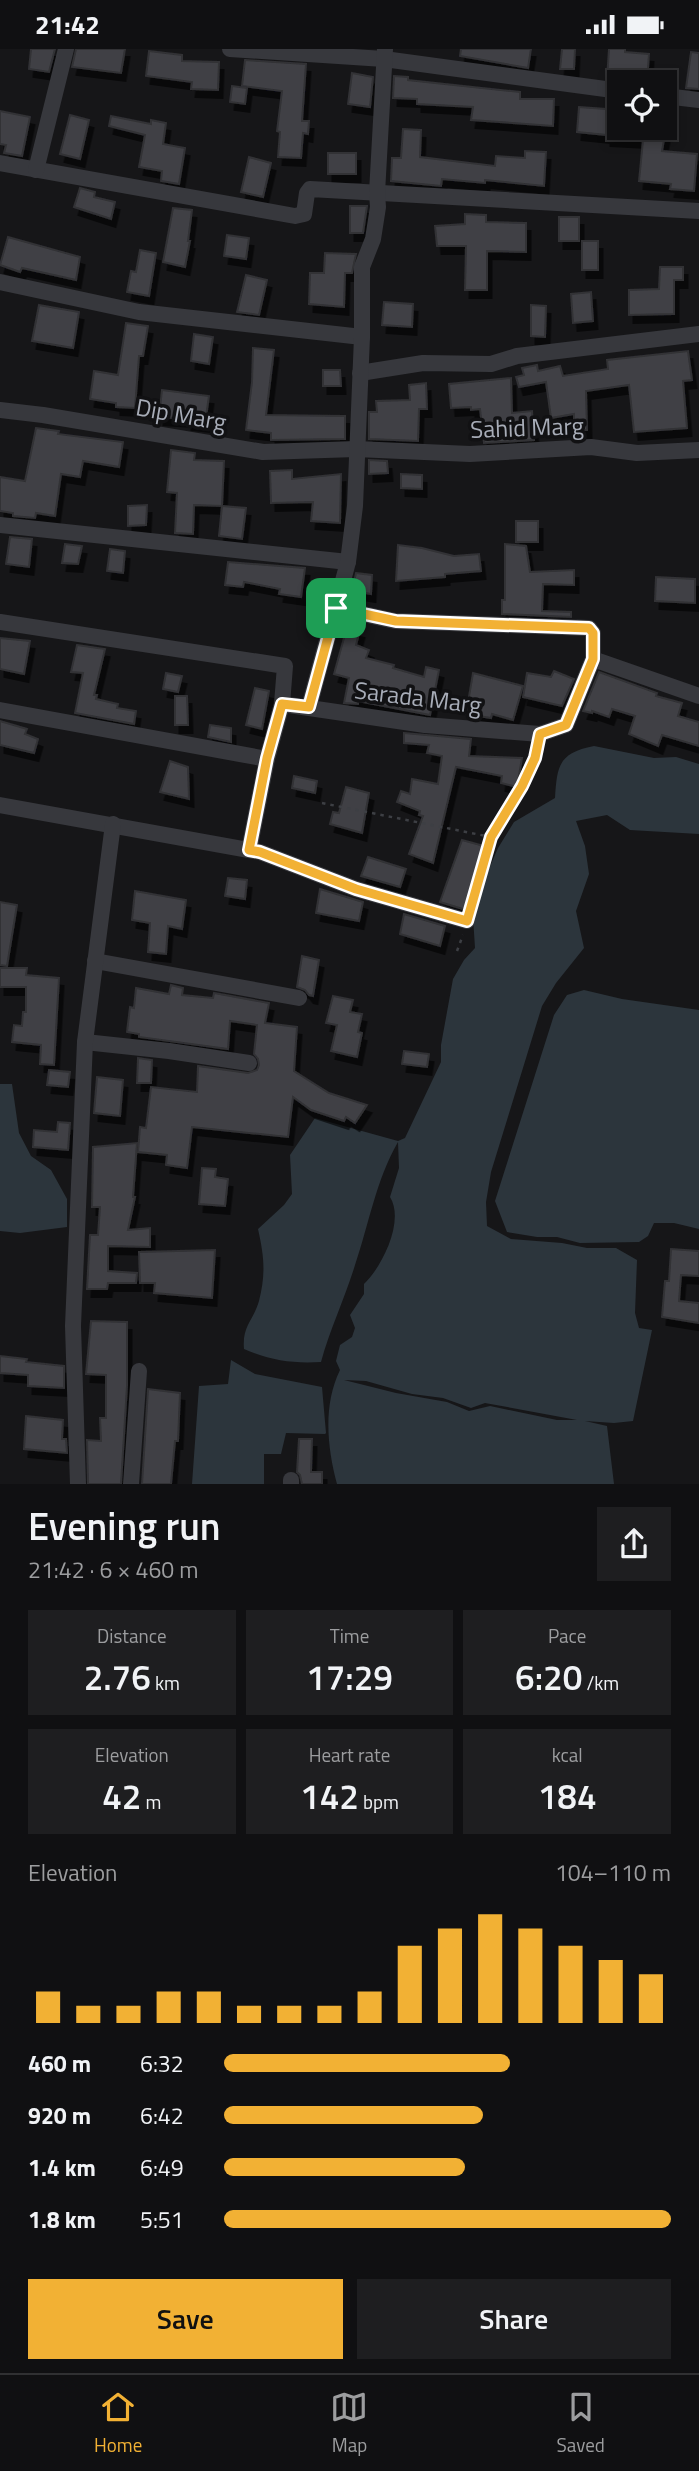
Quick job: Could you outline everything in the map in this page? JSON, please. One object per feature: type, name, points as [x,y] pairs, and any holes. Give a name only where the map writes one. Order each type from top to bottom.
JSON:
[{"type":"street","points":[[36,170],[66,49]]},
{"type":"street","points":[[230,49],[384,54],[607,89]]},
{"type":"street","points":[[309,707],[348,562],[355,506],[362,267],[373,239],[379,207],[377,193],[384,54]]},
{"type":"street","points":[[677,97],[699,100]]},
{"type":"street","points":[[0,163],[295,216],[304,213],[310,189],[699,211]]},
{"type":"street","points":[[0,282],[139,311],[362,337]]},
{"type":"street","points":[[360,373],[423,363],[491,364],[517,356],[699,334]]},
{"type":"street","name":"Dip Marg","points":[[0,410],[263,452],[356,449]]},
{"type":"street","name":"Sahid Marg","points":[[356,449],[470,454],[591,447],[637,453],[699,450]]},
{"type":"street","points":[[0,525],[348,562]]},
{"type":"street","points":[[336,608],[396,621],[589,628],[593,633],[593,659],[566,725],[540,734]]},
{"type":"street","points":[[0,622],[285,666],[282,704],[267,758],[249,850]]},
{"type":"street","points":[[593,659],[699,696]]},
{"type":"street","name":"Sarada Marg","points":[[282,704],[425,725],[540,734]]},
{"type":"street","points":[[0,710],[267,758]]},
{"type":"street","points":[[0,805],[260,852],[356,889],[467,921]]},
{"type":"street","points":[[78,1484],[73,1326],[85,1042],[113,824]]},
{"type":"street","points":[[95,961],[299,998]]},
{"type":"street","points":[[85,1042],[249,1063]]},
{"type":"street","points":[[131,1484],[139,1371]]},
{"type":"path","points":[[457,951],[491,837],[522,786],[535,758],[540,734]]},
{"type":"path","points":[[322,803],[491,837]]},
{"type":"shaded area","points":[[594,746],[654,758],[676,757],[699,764],[699,834],[630,830],[607,815],[576,821],[585,846],[589,874],[576,911],[584,948],[556,983],[542,1006],[491,1172],[486,1202],[487,1226],[511,1239],[587,1248],[616,1248],[637,1260],[635,1313],[639,1328],[652,1330],[633,1421],[585,1421],[607,1426],[614,1484],[337,1484],[328,1426],[331,1397],[340,1370],[336,1361],[340,1345],[352,1337],[355,1328],[350,1315],[364,1294],[364,1284],[378,1267],[393,1231],[395,1218],[390,1197],[399,1168],[398,1142],[378,1187],[351,1277],[321,1362],[281,1360],[244,1349],[246,1329],[257,1308],[263,1282],[263,1256],[258,1229],[292,1194],[290,1155],[315,1118],[398,1141],[405,1138],[441,1062],[441,1045],[453,979],[475,948],[473,917],[498,848],[514,822],[555,798],[562,762],[573,752]],"holes":[[[344,1380],[366,1381],[412,1394],[443,1398],[471,1408],[485,1403],[577,1420],[557,1420],[490,1406],[469,1411],[447,1402]]]},
{"type":"shaded area","points":[[584,990],[622,999],[699,1010],[699,1229],[674,1223],[654,1223],[648,1236],[639,1242],[580,1243],[557,1237],[507,1232],[495,1201],[554,1015],[567,995]]},
{"type":"shaded area","points":[[0,1084],[12,1084],[19,1133],[31,1156],[51,1170],[67,1199],[67,1227],[20,1233],[0,1231]]},
{"type":"shaded area","points":[[231,1360],[255,1374],[322,1387],[326,1433],[286,1433],[281,1454],[264,1454],[264,1484],[192,1484],[199,1386],[228,1384]]},
{"type":"building","points":[[31,49],[55,49],[49,72],[29,69]]},
{"type":"building","points":[[76,49],[125,49],[121,73],[72,67]]},
{"type":"building","points":[[461,49],[531,49],[528,68],[460,56]]},
{"type":"building","points":[[562,49],[575,49],[574,69],[560,69]]},
{"type":"building","points":[[609,49],[649,54],[648,70],[608,70]]},
{"type":"building","points":[[149,51],[182,55],[182,61],[219,62],[218,90],[191,89],[192,82],[146,76]]},
{"type":"building","points":[[691,52],[699,53],[699,89],[686,88]]},
{"type":"building","points":[[245,60],[306,64],[302,121],[309,121],[308,134],[303,133],[301,158],[278,157],[280,132],[277,131],[282,91],[242,86]]},
{"type":"building","points":[[352,73],[373,77],[370,107],[348,104]]},
{"type":"building","points":[[394,76],[408,77],[408,80],[520,92],[520,99],[554,99],[553,126],[471,120],[473,107],[417,104],[417,99],[393,98]]},
{"type":"building","points":[[232,86],[247,88],[245,104],[230,102]]},
{"type":"building","points":[[579,107],[607,109],[607,138],[606,135],[577,132]]},
{"type":"building","points":[[0,111],[30,117],[22,156],[4,153],[6,145],[0,144]]},
{"type":"building","points":[[70,115],[89,120],[80,159],[60,154]]},
{"type":"building","points":[[111,116],[151,124],[151,120],[166,123],[163,144],[185,148],[179,184],[161,181],[162,171],[139,167],[145,135],[109,126]]},
{"type":"building","points":[[403,129],[421,130],[420,157],[495,166],[496,156],[525,158],[525,151],[546,152],[544,186],[485,180],[485,183],[442,179],[441,186],[391,181],[392,158],[401,158]]},
{"type":"building","points":[[643,140],[664,140],[662,151],[697,154],[694,191],[670,189],[671,184],[639,181]]},
{"type":"building","points":[[328,153],[356,153],[356,174],[328,174]]},
{"type":"building","points":[[249,157],[271,163],[263,197],[241,192]]},
{"type":"building","points":[[80,188],[95,192],[94,197],[115,202],[111,219],[74,207]]},
{"type":"building","points":[[350,206],[367,206],[363,233],[350,233]]},
{"type":"building","points":[[173,208],[192,210],[185,267],[163,262]]},
{"type":"building","points":[[465,214],[486,215],[486,222],[526,223],[526,252],[487,251],[487,290],[465,290],[466,246],[437,246],[435,226],[465,224]]},
{"type":"building","points":[[559,217],[579,217],[579,241],[559,241]]},
{"type":"building","points":[[227,235],[249,238],[246,259],[224,256]]},
{"type":"building","points":[[8,237],[80,257],[76,280],[22,268],[20,272],[0,265]]},
{"type":"building","points":[[582,241],[598,241],[598,270],[582,270]]},
{"type":"building","points":[[140,250],[156,253],[149,296],[127,292],[131,271],[136,272]]},
{"type":"building","points":[[325,253],[356,254],[352,273],[345,273],[344,307],[309,304],[310,273],[324,273]]},
{"type":"building","points":[[660,267],[683,267],[683,280],[674,280],[674,314],[629,315],[629,290],[659,289]]},
{"type":"building","points":[[246,275],[267,280],[259,315],[237,312]]},
{"type":"building","points":[[591,292],[593,321],[573,323],[571,294]]},
{"type":"building","points":[[384,302],[413,304],[412,327],[382,325]]},
{"type":"building","points":[[39,305],[79,312],[73,348],[32,341]]},
{"type":"building","points":[[531,305],[546,306],[545,337],[531,336]]},
{"type":"building","points":[[126,323],[148,326],[143,356],[139,356],[135,408],[116,407],[116,403],[90,399],[94,371],[118,375]]},
{"type":"building","points":[[194,334],[213,337],[209,364],[191,361]]},
{"type":"building","points":[[253,348],[274,350],[266,415],[345,416],[345,439],[271,440],[271,433],[246,430]]},
{"type":"building","points":[[688,351],[692,380],[683,381],[687,428],[634,432],[629,385],[586,391],[587,430],[574,430],[574,414],[551,418],[546,382],[519,387],[516,377],[524,375],[522,368],[537,365],[538,371],[560,366],[563,376],[608,369],[607,360]]},
{"type":"building","points":[[323,370],[340,370],[341,386],[323,386]]},
{"type":"building","points":[[511,378],[512,413],[532,411],[534,440],[484,443],[480,409],[451,408],[449,384]]},
{"type":"building","points":[[426,383],[427,409],[419,409],[418,441],[369,439],[369,412],[377,412],[376,401],[410,400],[409,385]]},
{"type":"building","points":[[162,390],[209,396],[205,424],[187,422],[188,419],[159,417]]},
{"type":"building","points":[[36,428],[59,431],[58,434],[123,442],[119,467],[83,461],[80,477],[61,474],[55,516],[36,513],[35,518],[13,516],[13,513],[0,511],[0,477],[25,481]]},
{"type":"building","points":[[171,450],[195,453],[194,460],[224,461],[222,506],[194,505],[193,534],[175,533],[177,493],[167,492]]},
{"type":"building","points":[[369,460],[387,461],[388,473],[369,474]]},
{"type":"building","points":[[292,470],[292,479],[341,474],[340,523],[311,521],[313,502],[271,503],[270,471]]},
{"type":"building","points":[[401,474],[422,475],[422,489],[401,488]]},
{"type":"building","points":[[147,505],[146,525],[128,526],[128,506]]},
{"type":"building","points":[[222,506],[246,508],[242,539],[219,536]]},
{"type":"building","points":[[516,521],[538,521],[538,542],[516,542]]},
{"type":"building","points":[[10,537],[32,539],[29,567],[6,564]]},
{"type":"building","points":[[65,544],[82,546],[78,564],[62,563]]},
{"type":"building","points":[[505,544],[526,546],[530,572],[574,570],[574,585],[543,584],[542,611],[571,612],[571,617],[502,614],[502,600],[505,600]]},
{"type":"building","points":[[398,545],[454,556],[479,554],[481,571],[396,581]]},
{"type":"building","points":[[110,549],[125,551],[123,573],[107,571]]},
{"type":"building","points":[[228,562],[305,568],[301,597],[279,594],[280,589],[244,582],[243,587],[225,585]]},
{"type":"building","points":[[356,573],[372,575],[371,594],[352,591]]},
{"type":"building","points":[[656,577],[695,579],[695,603],[655,601]]},
{"type":"building","points":[[309,598],[326,599],[323,615],[307,613]]},
{"type":"building","points":[[347,627],[360,630],[356,645],[369,650],[366,658],[424,677],[426,667],[439,670],[430,715],[358,701],[358,704],[344,703],[349,678],[334,674]]},
{"type":"building","points":[[0,638],[30,641],[24,674],[0,669]]},
{"type":"building","points":[[77,645],[105,649],[94,695],[97,695],[96,699],[118,704],[117,708],[136,711],[134,724],[75,713],[83,673],[71,672]]},
{"type":"building","points":[[554,671],[574,679],[562,706],[523,697],[527,673],[551,677]]},
{"type":"building","points":[[599,672],[657,693],[656,696],[682,703],[678,716],[699,722],[699,746],[662,735],[658,746],[629,734],[635,716],[612,709],[609,717],[583,711]]},
{"type":"building","points":[[166,673],[182,676],[178,692],[163,689]]},
{"type":"building","points":[[473,673],[523,686],[513,720],[492,714],[491,718],[466,714]]},
{"type":"building","points":[[255,688],[269,691],[262,729],[246,725]]},
{"type":"building","points":[[175,696],[187,696],[188,725],[175,725]]},
{"type":"building","points":[[0,721],[27,729],[25,734],[38,739],[34,753],[0,745]]},
{"type":"building","points":[[210,725],[231,728],[231,742],[208,737]]},
{"type":"building","points":[[404,733],[471,739],[469,756],[522,758],[517,787],[501,783],[502,776],[456,767],[433,863],[409,854],[423,816],[419,815],[420,811],[397,802],[401,791],[410,794],[412,779],[438,784],[442,756],[427,753],[429,745],[404,743]]},
{"type":"building","points":[[170,761],[188,767],[189,799],[160,792]]},
{"type":"building","points":[[294,776],[317,781],[315,793],[292,788]]},
{"type":"building","points":[[346,787],[369,793],[362,833],[330,824],[333,812],[339,813]]},
{"type":"building","points":[[462,840],[484,846],[466,910],[440,902]]},
{"type":"building","points":[[368,857],[406,869],[400,887],[361,876]]},
{"type":"building","points":[[228,878],[247,880],[245,899],[225,896]]},
{"type":"building","points":[[320,889],[363,902],[359,921],[316,913]]},
{"type":"building","points":[[135,891],[186,900],[182,929],[168,926],[166,954],[148,952],[150,923],[132,920]]},
{"type":"building","points":[[0,902],[17,905],[7,966],[0,965]]},
{"type":"building","points":[[404,914],[445,926],[440,946],[400,934]]},
{"type":"building","points":[[302,956],[319,960],[313,996],[297,987]]},
{"type":"building","points":[[0,968],[27,968],[26,975],[59,978],[54,1065],[40,1064],[41,1045],[12,1042],[14,1025],[22,1026],[23,1012],[26,1012],[26,987],[0,987]]},
{"type":"building","points":[[171,985],[183,988],[182,995],[213,998],[214,993],[269,1003],[265,1023],[297,1027],[294,1071],[329,1093],[367,1105],[355,1123],[346,1117],[344,1121],[311,1110],[293,1097],[288,1137],[192,1127],[187,1168],[166,1165],[167,1155],[138,1152],[140,1127],[146,1128],[151,1087],[197,1092],[198,1066],[248,1073],[257,1070],[259,1065],[254,1054],[257,1025],[230,1021],[228,1049],[139,1037],[139,1034],[127,1032],[136,988],[169,994]]},
{"type":"building","points":[[333,996],[353,1000],[350,1012],[362,1014],[358,1032],[362,1033],[357,1057],[331,1051],[337,1025],[326,1023]]},
{"type":"building","points":[[404,1051],[429,1054],[427,1067],[402,1064]]},
{"type":"building","points":[[138,1058],[152,1060],[151,1083],[137,1083]]},
{"type":"building","points":[[49,1070],[70,1072],[68,1087],[47,1085]]},
{"type":"building","points":[[97,1077],[123,1080],[120,1116],[94,1113]]},
{"type":"building","points":[[58,1122],[70,1123],[68,1150],[33,1147],[34,1130],[57,1132]]},
{"type":"building","points":[[137,1143],[135,1197],[128,1230],[150,1228],[150,1247],[108,1246],[108,1271],[137,1273],[136,1283],[108,1283],[107,1289],[87,1289],[90,1235],[98,1235],[100,1207],[92,1207],[93,1147]]},
{"type":"building","points":[[202,1168],[216,1169],[215,1177],[228,1179],[225,1206],[199,1204]]},
{"type":"building","points":[[671,1249],[699,1251],[699,1276],[681,1275],[679,1301],[699,1303],[699,1323],[662,1317],[665,1281],[669,1281]]},
{"type":"building","points":[[215,1250],[212,1298],[154,1293],[155,1283],[140,1283],[139,1252]]},
{"type":"building","points":[[91,1321],[127,1322],[127,1386],[121,1484],[88,1484],[87,1440],[101,1441],[100,1418],[106,1418],[106,1375],[86,1374]]},
{"type":"building","points":[[0,1356],[64,1366],[64,1388],[28,1386],[28,1375],[0,1373]]},
{"type":"building","points":[[148,1389],[180,1393],[178,1441],[175,1441],[171,1484],[142,1484]]},
{"type":"building","points":[[26,1416],[63,1420],[62,1439],[66,1439],[67,1453],[24,1449]]},
{"type":"building","points":[[299,1439],[312,1439],[311,1472],[322,1472],[322,1484],[302,1484],[297,1472]]},
{"type":"route","points":[[336,608],[396,621],[589,628],[593,633],[593,659],[566,725],[540,734],[535,758],[522,786],[491,837],[467,921],[356,889],[249,850],[267,758],[282,704],[309,707],[336,608]]}]
